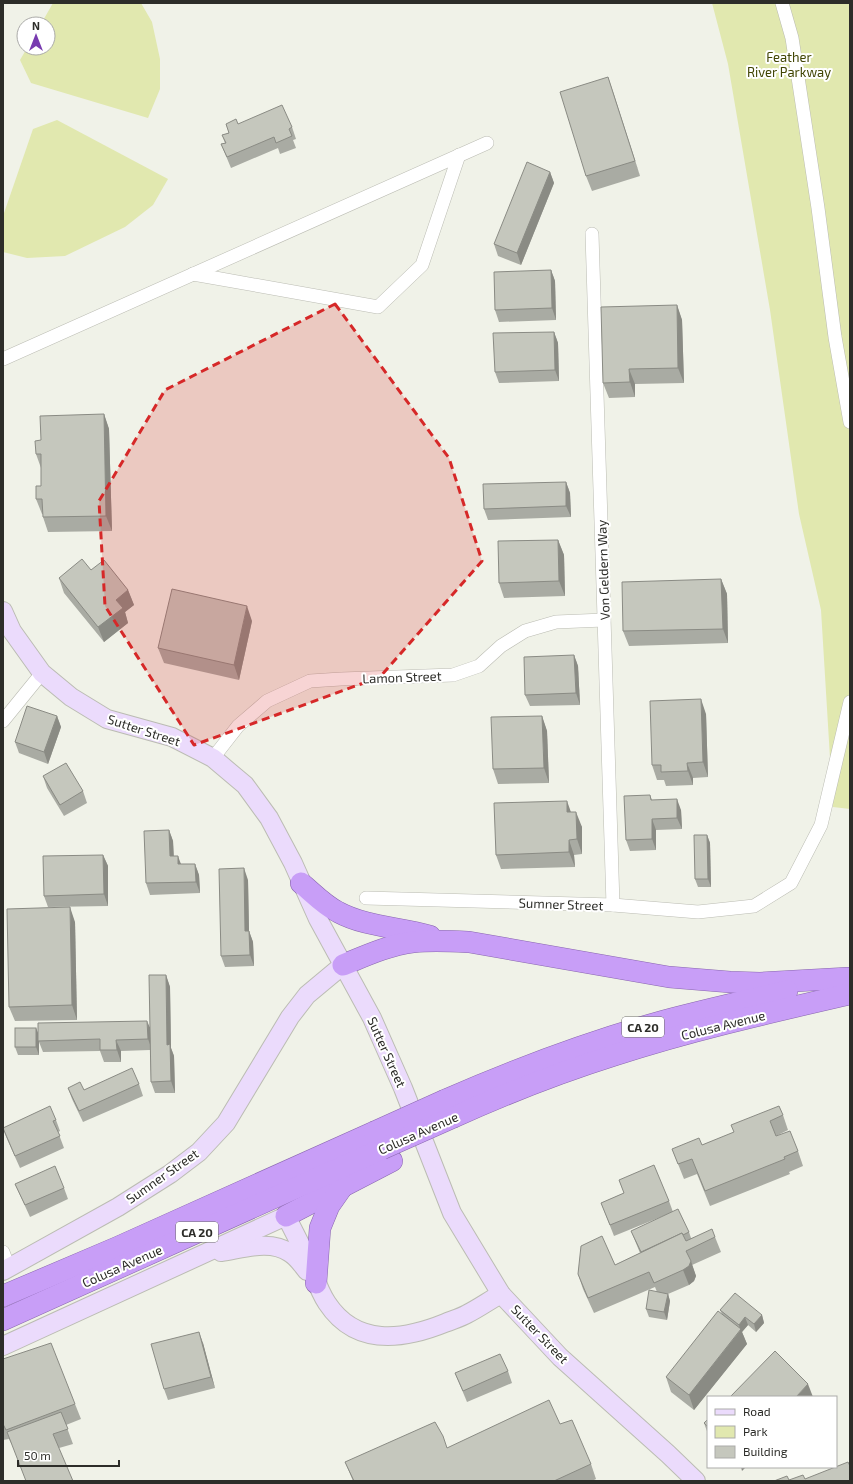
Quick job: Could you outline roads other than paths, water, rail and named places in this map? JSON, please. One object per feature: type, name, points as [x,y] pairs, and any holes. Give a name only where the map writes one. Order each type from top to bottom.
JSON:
[{"type":"highway","points":[[301,883],[325,903],[348,916],[379,926],[415,932],[444,940]]},
{"type":"highway","points":[[343,965],[374,953],[412,942],[444,940],[469,942],[654,974],[698,980],[760,983],[849,983]]},
{"type":"highway","name":"Colusa Avenue","points":[[3,1320],[454,1114],[610,1056],[724,1024],[849,983]]},
{"type":"highway","name":"Colusa Avenue","points":[[454,1114],[533,1064],[619,1034],[723,1006],[849,983]]},
{"type":"highway","points":[[316,1283],[320,1228],[330,1206],[343,1186],[383,1147]]},
{"type":"highway","name":"Colusa Avenue","points":[[3,1296],[118,1247],[383,1147]]},
{"type":"highway","points":[[286,1216],[343,1186]]},
{"type":"main road","name":"Sutter Street","points":[[3,611],[12,631],[42,673],[71,697],[107,719],[172,737],[213,758],[245,785],[269,818],[293,863],[301,883],[343,965],[372,1018],[400,1081],[452,1214],[501,1294],[560,1357],[696,1481]]},
{"type":"main road","name":"Sumner Street","points":[[5,1264],[118,1207],[170,1174],[199,1152],[226,1123],[294,1011],[307,995],[343,965]]},
{"type":"main road","points":[[286,1216],[306,1254],[316,1283],[327,1303],[338,1316],[351,1327],[368,1334],[388,1336],[408,1335],[424,1331],[466,1314],[501,1294]]},
{"type":"main road","name":"Colusa Avenue","points":[[3,1346],[286,1216]]},
{"type":"main road","points":[[202,1255],[267,1245],[278,1246],[291,1253],[316,1283]]},
{"type":"street","points":[[782,3],[792,38],[818,208],[835,337],[850,422]]},
{"type":"street","points":[[3,359],[487,143]]},
{"type":"street","points":[[194,274],[378,307],[422,265],[459,155]]},
{"type":"street","name":"Von Geldern Way","points":[[592,234],[613,905]]},
{"type":"street","name":"Lamon Street","points":[[213,758],[238,726],[267,701],[310,682],[341,679],[453,675],[479,666],[501,646],[525,631],[556,622],[604,620]]},
{"type":"street","points":[[3,720],[42,673]]},
{"type":"street","name":"Sumner Street","points":[[366,898],[613,905],[698,912],[754,906],[791,882],[821,825],[850,702]]},
{"type":"park label","name":"Feather River Parkway","points":[[789,64]]}]
